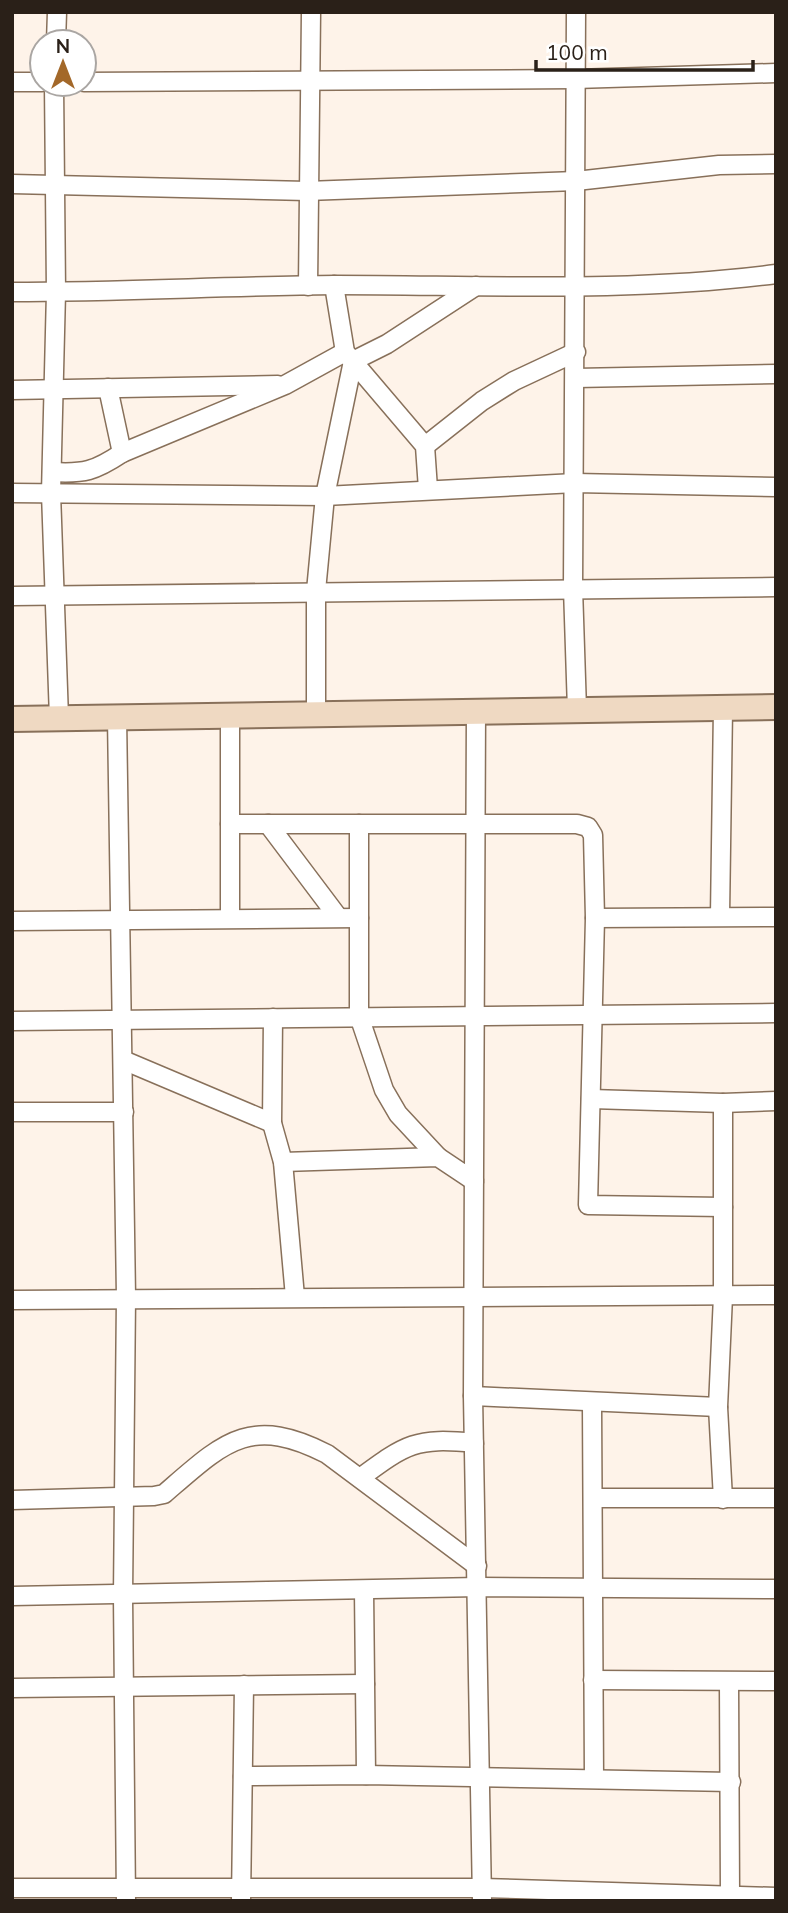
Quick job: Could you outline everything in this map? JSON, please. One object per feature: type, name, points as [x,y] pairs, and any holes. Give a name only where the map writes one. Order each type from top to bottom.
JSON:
[{"type":"street","points":[[308,286],[311,12]]},
{"type":"street","points":[[576,12],[573,588],[577,710]]},
{"type":"street","points":[[98,82],[575,79],[776,73]]},
{"type":"street","points":[[54,98],[56,292],[51,493],[59,718]]},
{"type":"street","points":[[12,184],[307,191],[576,181],[719,165],[776,164]]},
{"type":"street","points":[[12,292],[334,285],[576,286],[705,282],[776,274]]},
{"type":"street","points":[[316,713],[316,591],[325,496],[349,357],[334,285]]},
{"type":"street","points":[[52,472],[87,472],[122,453],[349,357],[387,344],[476,286]]},
{"type":"street","points":[[425,446],[482,401],[514,381],[576,352]]},
{"type":"street","points":[[349,357],[425,446],[428,489]]},
{"type":"street","points":[[576,378],[776,374]]},
{"type":"street","points":[[12,390],[285,385]]},
{"type":"street","points":[[108,388],[122,453]]},
{"type":"street","points":[[12,493],[325,496],[575,483],[776,487]]},
{"type":"street","points":[[12,596],[776,587]]},
{"type":"street","points":[[12,719],[776,707]]},
{"type":"street","points":[[720,916],[723,708]]},
{"type":"street","points":[[476,712],[473,1396],[479,1587],[482,1894]]},
{"type":"street","points":[[230,715],[230,917]]},
{"type":"street","points":[[117,717],[126,1297],[123,1596],[126,1894]]},
{"type":"street","points":[[230,824],[477,823],[577,824],[588,827],[593,835],[595,918],[588,1205],[723,1206]]},
{"type":"street","points":[[268,824],[338,917]]},
{"type":"street","points":[[359,824],[359,1016],[384,1090],[398,1114],[438,1157],[474,1181]]},
{"type":"street","points":[[12,921],[230,917],[359,918]]},
{"type":"street","points":[[595,918],[776,917]]},
{"type":"street","points":[[12,1021],[474,1014],[776,1013]]},
{"type":"street","points":[[273,1018],[272,1123],[283,1162],[295,1297]]},
{"type":"street","points":[[123,1060],[272,1123]]},
{"type":"street","points":[[591,1099],[723,1103],[776,1101]]},
{"type":"street","points":[[723,1103],[723,1296],[718,1407],[723,1499]]},
{"type":"street","points":[[12,1112],[124,1112]]},
{"type":"street","points":[[283,1162],[438,1157]]},
{"type":"street","points":[[12,1300],[126,1297],[776,1295]]},
{"type":"street","points":[[473,1396],[592,1404],[718,1407]]},
{"type":"street","points":[[592,1404],[594,1778]]},
{"type":"street","points":[[12,1500],[126,1499],[164,1494],[227,1444],[259,1434],[303,1442],[327,1454],[477,1566]]},
{"type":"street","points":[[360,1479],[401,1448],[420,1442],[474,1443]]},
{"type":"street","points":[[594,1498],[776,1497]]},
{"type":"street","points":[[12,1596],[123,1596],[479,1587],[776,1589]]},
{"type":"street","points":[[364,1590],[366,1775]]},
{"type":"street","points":[[593,1680],[776,1681]]},
{"type":"street","points":[[729,1682],[730,1895]]},
{"type":"street","points":[[12,1688],[124,1684],[365,1684]]},
{"type":"street","points":[[241,1894],[244,1685]]},
{"type":"street","points":[[243,1776],[366,1775],[731,1782]]},
{"type":"street","points":[[13,1883],[126,1894],[776,1897]]}]
